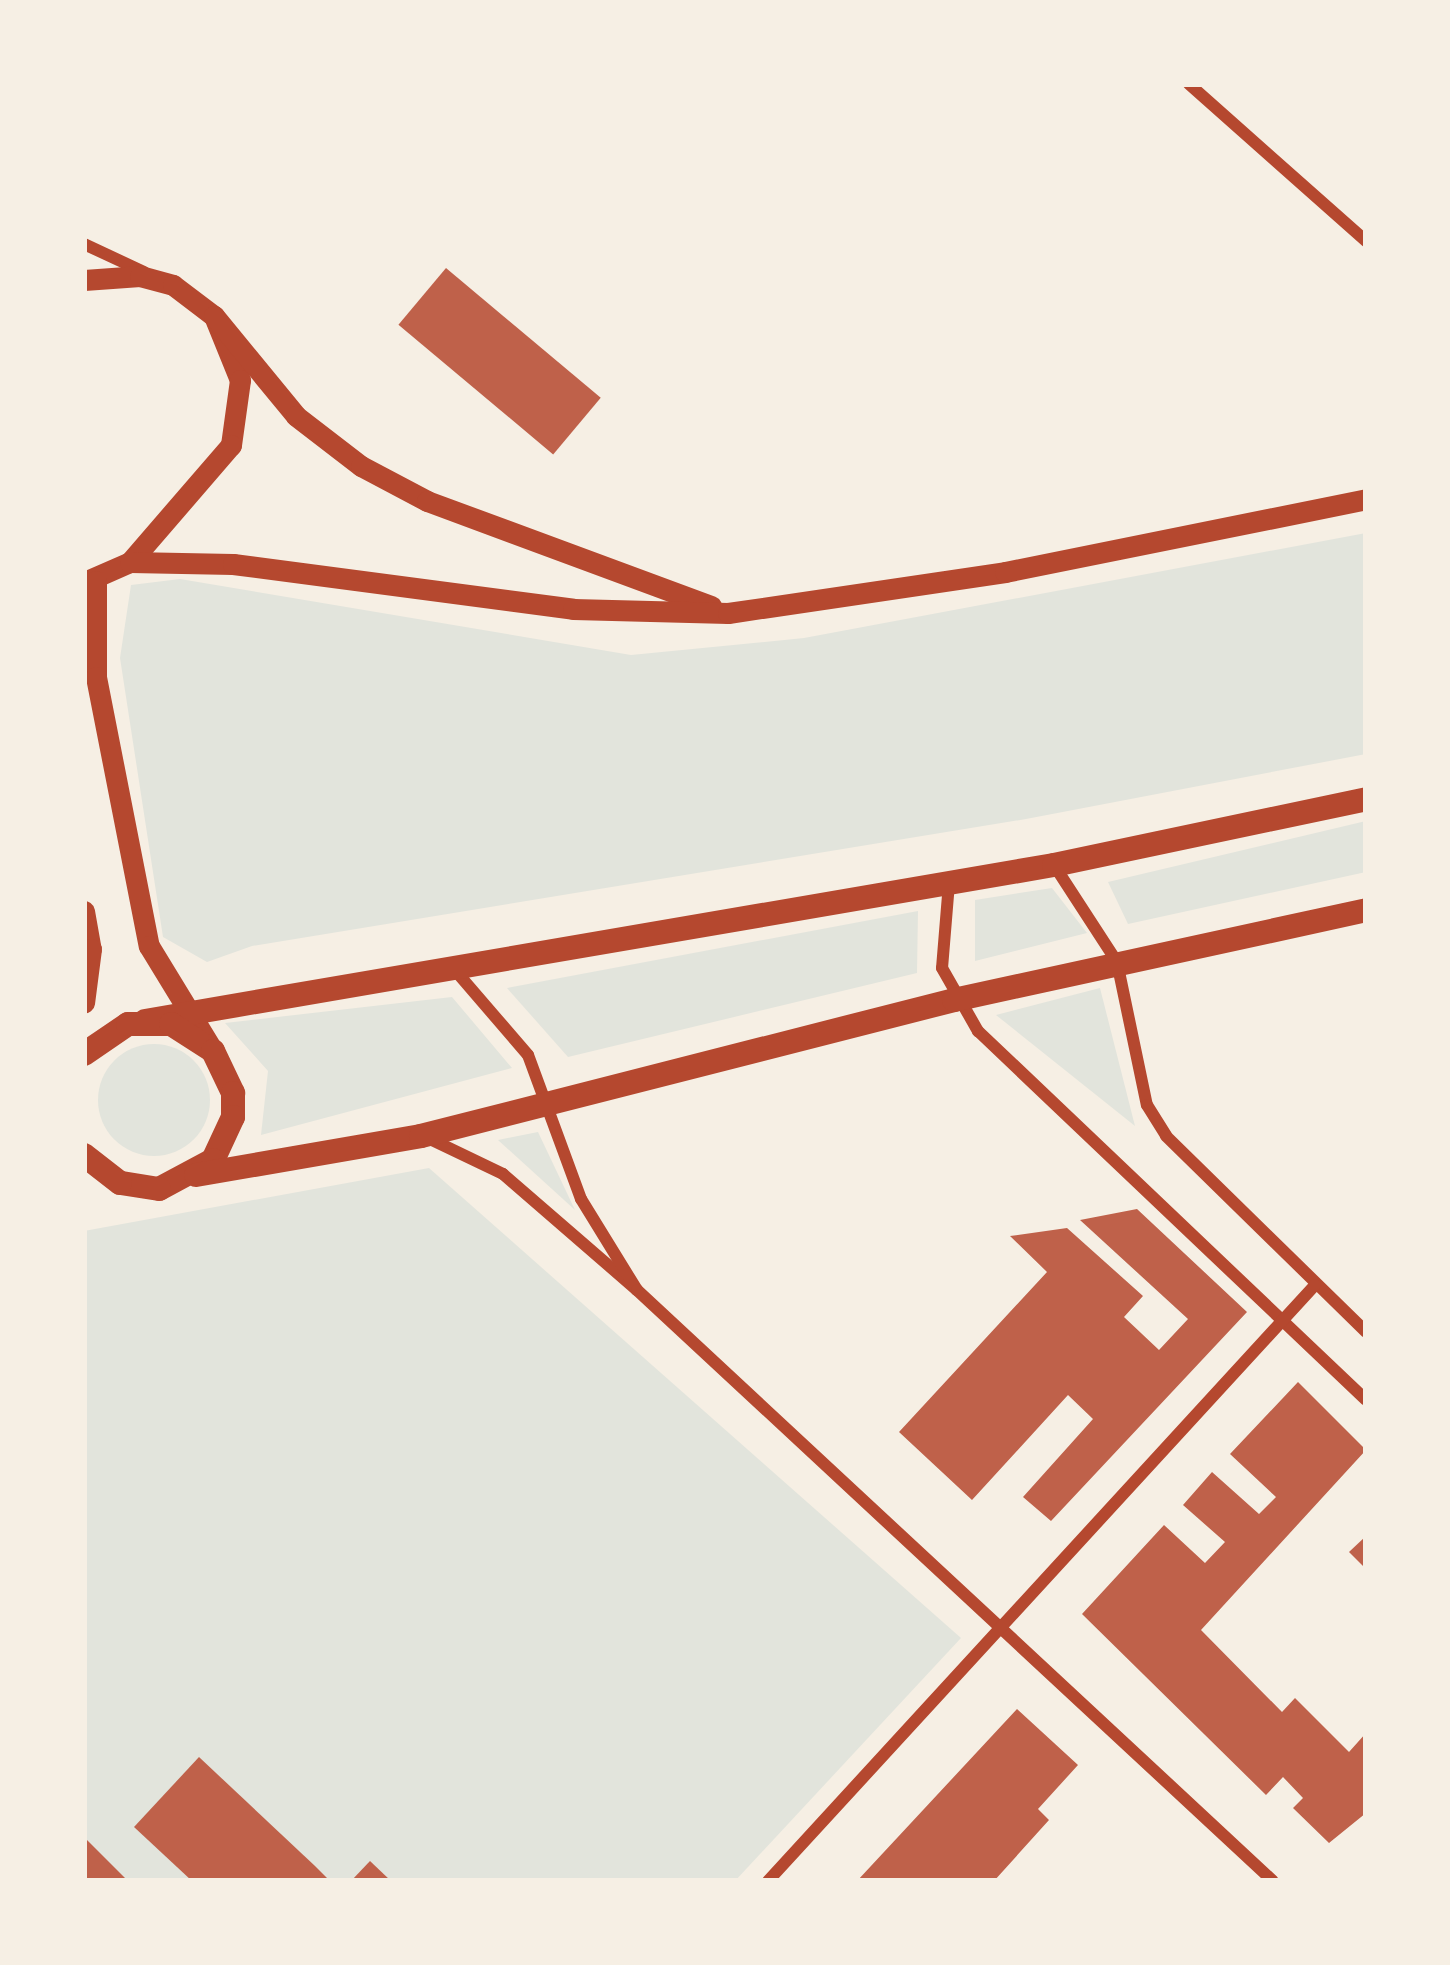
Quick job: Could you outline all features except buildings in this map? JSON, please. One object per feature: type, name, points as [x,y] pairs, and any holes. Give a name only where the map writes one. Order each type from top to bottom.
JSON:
[{"type":"main road","points":[[84,1040],[194,1012],[1054,865],[1366,800]]},
{"type":"main road","points":[[84,1186],[120,1183],[159,1189],[196,1175],[422,1136],[954,1000],[1366,910]]},
{"type":"main road","points":[[145,1022],[171,1024],[214,1051],[233,1094],[233,1117],[213,1160],[196,1175]]},
{"type":"main road","points":[[84,1054],[113,1029]]},
{"type":"main road","points":[[84,1155],[120,1183]]},
{"type":"street","points":[[1190,84],[1366,242]]},
{"type":"street","points":[[84,244],[173,285],[214,316],[296,416],[361,466],[427,501],[728,613]]},
{"type":"street","points":[[84,280],[140,276],[173,285]]},
{"type":"street","points":[[214,316],[240,380],[231,445],[130,562],[90,581],[96,677],[149,946],[214,1051]]},
{"type":"street","points":[[130,562],[233,564],[573,609],[728,613],[1005,572],[1366,499]]},
{"type":"street","points":[[1054,865],[1117,962],[1147,1105],[1166,1136],[1366,1331]]},
{"type":"street","points":[[949,882],[942,968],[954,1000],[1366,1400]]},
{"type":"street","points":[[84,911],[91,950],[84,1003]]},
{"type":"street","points":[[455,970],[518,1041],[581,1199],[637,1291]]},
{"type":"street","points":[[422,1136],[467,1151],[503,1174],[637,1291],[1273,1881]]},
{"type":"street","points":[[768,1881],[1003,1632],[1315,1285]]},
{"type":"shaded area","points":[[1366,533],[1366,754],[1026,819],[252,946],[207,962],[163,937],[120,658],[131,585],[180,579],[631,655],[804,638]]},
{"type":"shaded area","points":[[1366,821],[1366,872],[1128,924],[1108,882]]},
{"type":"shaded area","points":[[1052,888],[1087,933],[975,961],[975,900]]},
{"type":"shaded area","points":[[918,911],[917,973],[568,1057],[507,988]]},
{"type":"shaded area","points":[[1100,988],[1135,1126],[996,1015]]},
{"type":"shaded area","points":[[452,997],[512,1068],[261,1135],[268,1071],[225,1023]]},
{"type":"shaded area","points":[[154,1044],[175,1048],[194,1060],[206,1079],[210,1100],[206,1121],[194,1140],[175,1152],[154,1156],[133,1152],[114,1140],[102,1121],[98,1100],[102,1079],[114,1060],[133,1048]]},
{"type":"shaded area","points":[[538,1132],[575,1210],[498,1140]]},
{"type":"shaded area","points":[[429,1168],[961,1638],[735,1881],[84,1881],[84,1231]]}]
